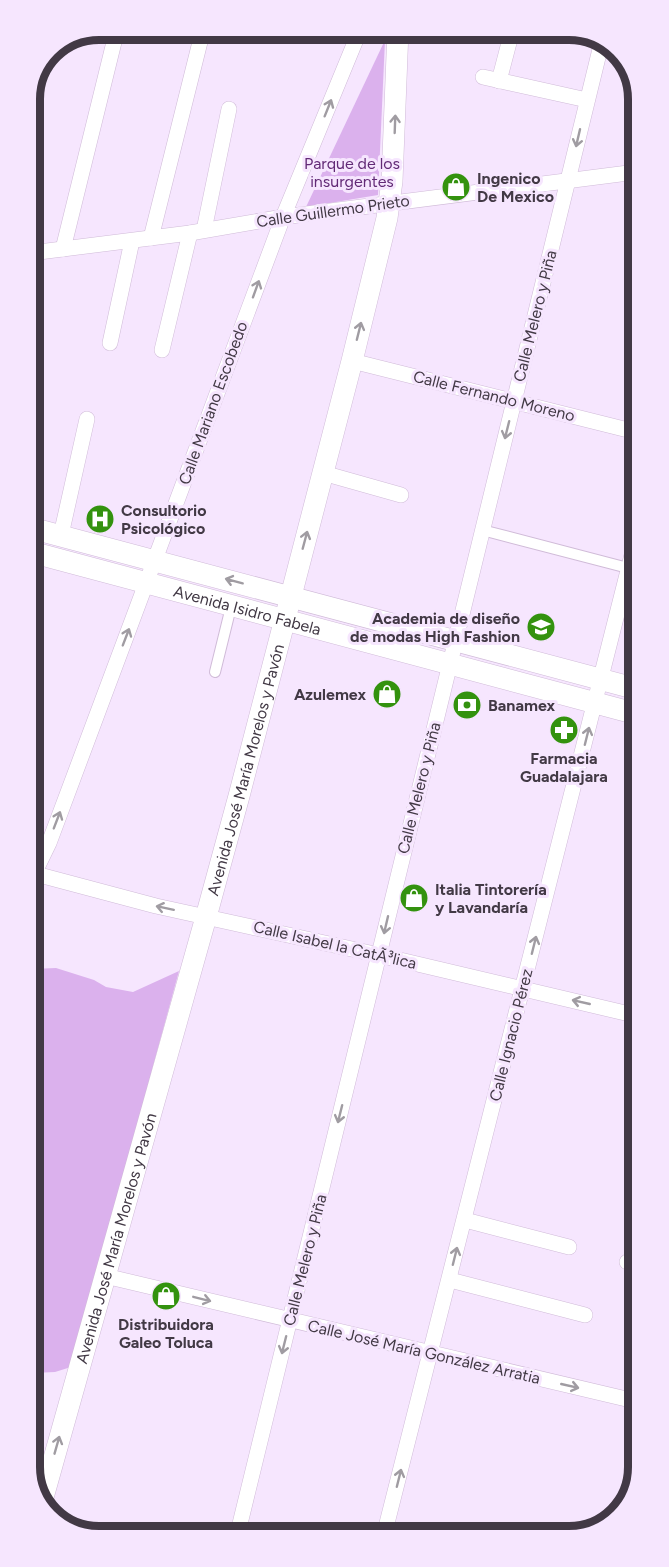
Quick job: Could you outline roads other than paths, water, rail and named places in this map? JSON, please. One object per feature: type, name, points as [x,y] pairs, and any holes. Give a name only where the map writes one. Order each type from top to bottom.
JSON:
[{"type":"main road","name":"Avenida José María Morelos y Pavón","points":[[45,1490],[206,917],[285,621],[383,236],[390,203],[398,41]]},
{"type":"main road","name":"Avenida Isidro Fabela","points":[[41,531],[628,686]]},
{"type":"main road","name":"Avenida Isidro Fabela","points":[[41,555],[628,712]]},
{"type":"street","points":[[63,249],[115,40]]},
{"type":"street","points":[[152,238],[200,40]]},
{"type":"street","name":"Calle Mariano Escobedo","points":[[40,859],[283,217],[356,41]]},
{"type":"street","points":[[499,81],[510,41]]},
{"type":"street","name":"Calle Melero y Piña","points":[[239,1526],[600,49]]},
{"type":"street","points":[[483,77],[587,100]]},
{"type":"street","points":[[162,350],[197,232],[229,109]]},
{"type":"street","name":"Calle Guillermo Prieto","points":[[41,252],[197,232],[283,217],[628,173]]},
{"type":"street","points":[[110,342],[132,241]]},
{"type":"street","name":"Calle Fernando Moreno","points":[[352,361],[628,430]]},
{"type":"street","points":[[61,536],[87,419]]},
{"type":"street","points":[[323,474],[400,495]]},
{"type":"street","points":[[482,530],[628,567]]},
{"type":"street","name":"Calle Ignacio Pérez","points":[[386,1526],[628,567]]},
{"type":"street","points":[[215,672],[231,607]]},
{"type":"street","name":"Calle Isabel la CatÃ³lica","points":[[40,877],[156,906],[523,988],[628,1008]]},
{"type":"street","points":[[465,1220],[569,1246]]},
{"type":"street","name":"Calle José María González Arratia","points":[[105,1276],[628,1399]]},
{"type":"street","points":[[450,1280],[585,1315]]},
{"type":"place","name":"Ingenico De Mexico","points":[[456,187]]},
{"type":"place","name":"Consultorio Psicológico","points":[[100,519]]},
{"type":"place","name":"Academia de diseño de modas High Fashion","points":[[541,627]]},
{"type":"place","name":"Azulemex","points":[[387,694]]},
{"type":"place","name":"Banamex","points":[[467,705]]},
{"type":"place","name":"Farmacia Guadalajara","points":[[564,730]]},
{"type":"place","name":"Italia Tintorería y Lavandaría","points":[[414,898]]},
{"type":"place","name":"Distribuidora Galeo Toluca","points":[[166,1296]]},
{"type":"park label","name":"Parque de los insurgentes","points":[[352,172]]}]
